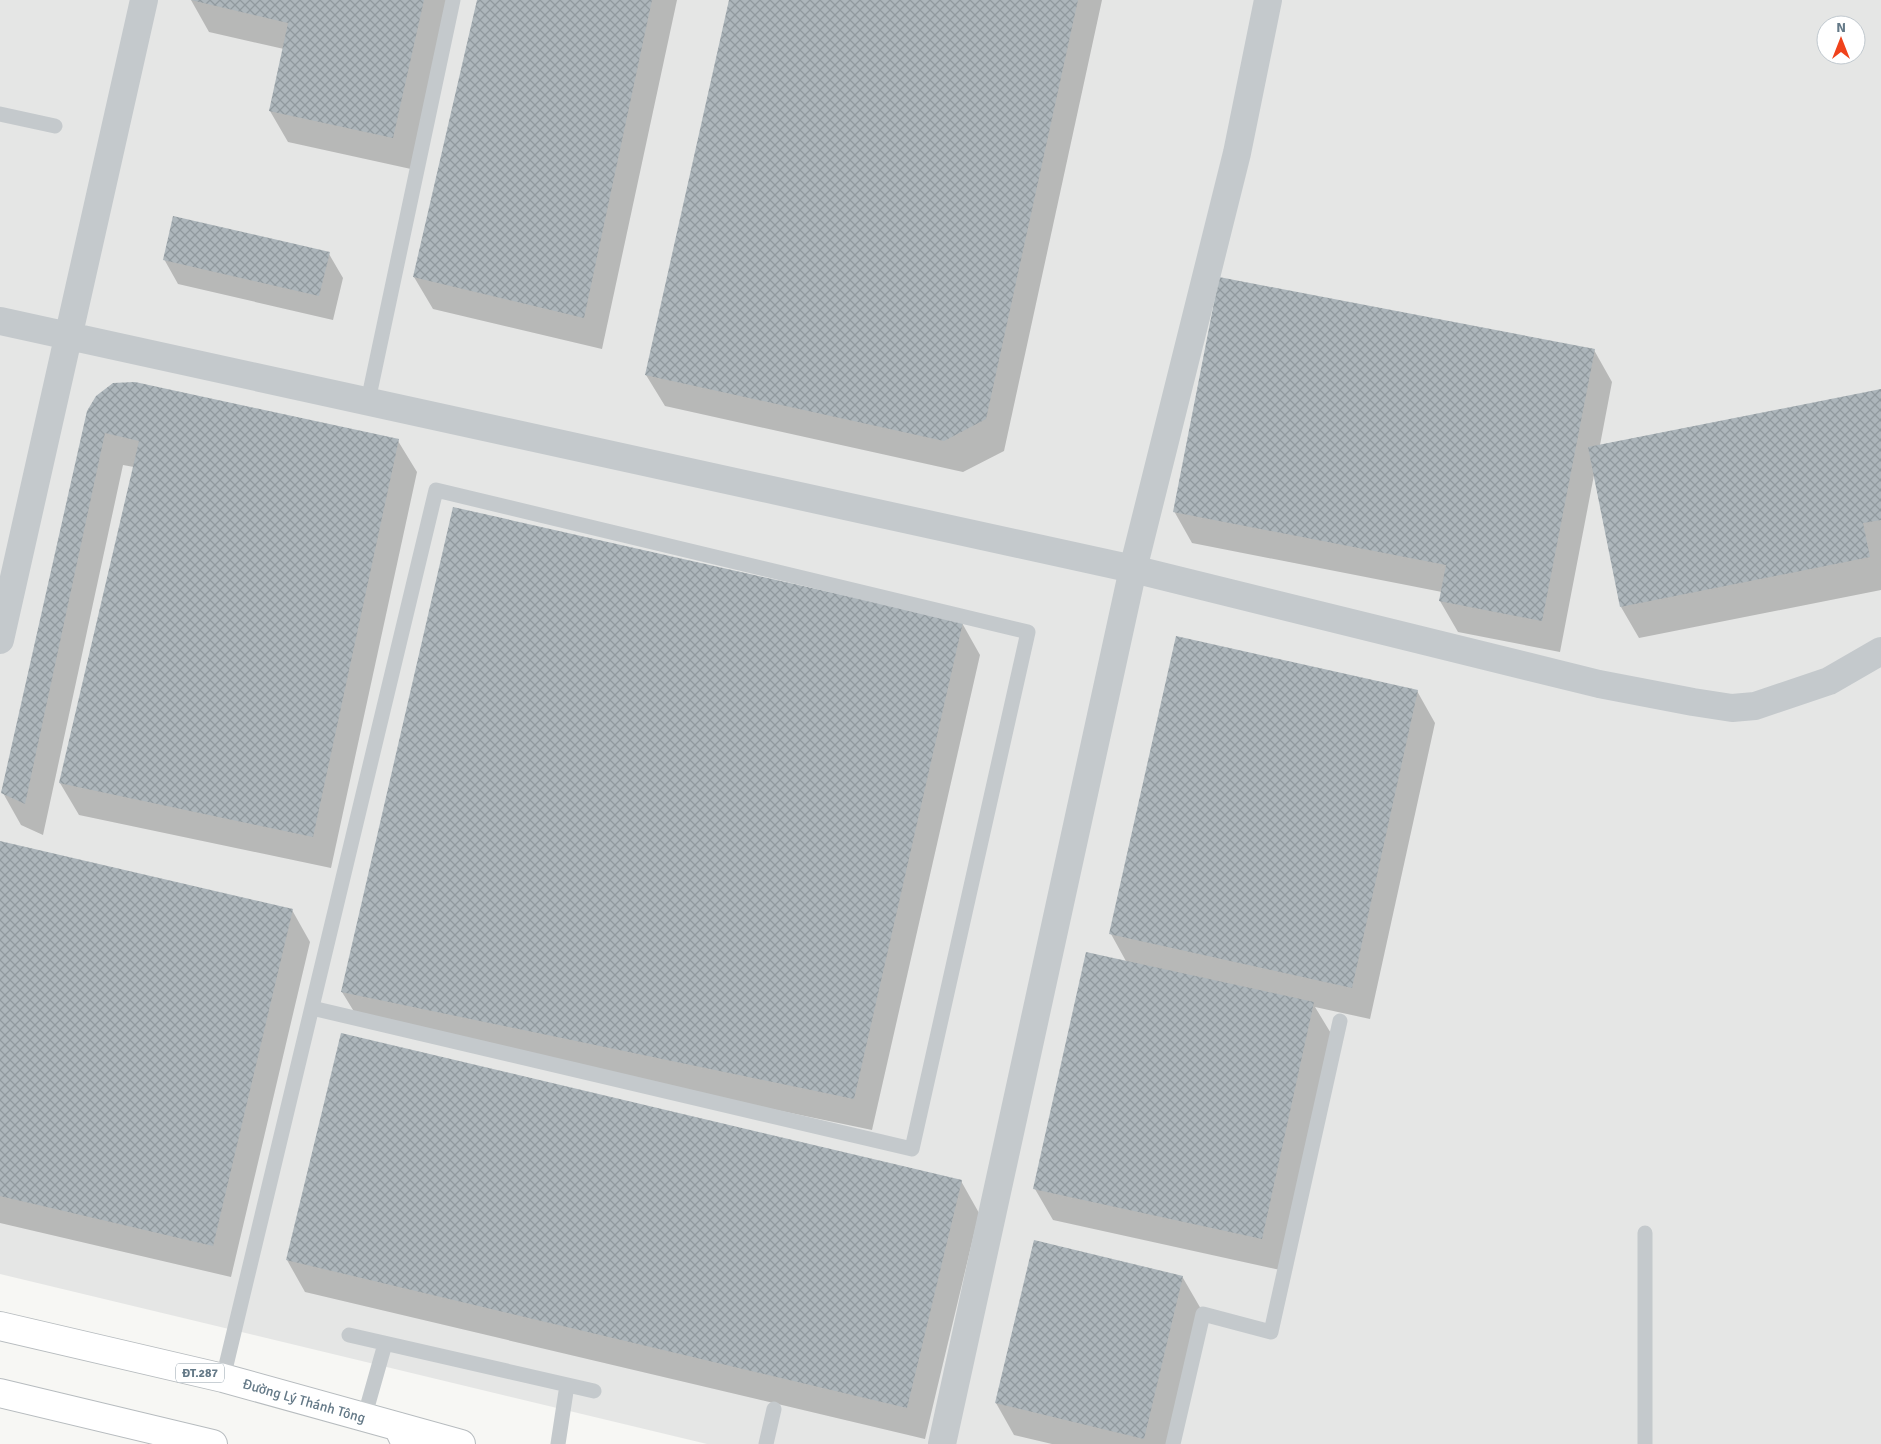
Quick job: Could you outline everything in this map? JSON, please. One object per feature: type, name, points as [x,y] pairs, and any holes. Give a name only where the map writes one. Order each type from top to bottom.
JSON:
[{"type":"main road","name":"Đường Lý Thánh Tông","points":[[0,1326],[223,1378],[364,1418],[402,1436],[461,1444]]},
{"type":"main road","points":[[0,1393],[173,1439],[213,1444]]},
{"type":"street","points":[[0,640],[144,0]]},
{"type":"street","points":[[942,1444],[1133,569],[1237,153],[1268,0]]},
{"type":"street","points":[[0,321],[1133,569],[1599,684],[1732,708],[1755,706],[1829,682],[1881,652]]},
{"type":"lane","points":[[368,401],[454,0]]},
{"type":"lane","points":[[0,114],[54,126]]},
{"type":"lane","points":[[223,1378],[436,490],[1028,632],[912,1148],[312,1008]]},
{"type":"lane","points":[[1173,1444],[1203,1314],[1271,1332],[1340,1021]]},
{"type":"lane","points":[[1644,1233],[1644,1444]]},
{"type":"lane","points":[[349,1336],[594,1391]]},
{"type":"lane","points":[[364,1418],[385,1344]]},
{"type":"lane","points":[[558,1444],[567,1384]]},
{"type":"lane","points":[[766,1444],[774,1409]]},
{"type":"shaded area","points":[[0,0],[1881,0],[1881,1444],[707,1444],[0,1274]]},
{"type":"building","points":[[191,0],[424,0],[393,138],[269,111],[288,23]]},
{"type":"building","points":[[477,0],[652,0],[584,318],[413,277]]},
{"type":"building","points":[[729,0],[1078,0],[986,419],[944,441],[645,375]]},
{"type":"building","points":[[173,216],[330,252],[319,296],[163,260]]},
{"type":"building","points":[[1219,277],[1595,349],[1542,621],[1439,601],[1446,565],[1173,512]]},
{"type":"building","points":[[135,382],[399,439],[313,837],[59,783],[139,441],[105,433],[25,804],[1,793],[87,411],[96,396],[113,383]]},
{"type":"building","points":[[1881,389],[1881,520],[1863,523],[1870,557],[1620,607],[1588,447]]},
{"type":"building","points":[[453,507],[963,622],[854,1099],[341,992]]},
{"type":"building","points":[[1176,636],[1418,690],[1352,988],[1109,934]]},
{"type":"building","points":[[0,841],[293,909],[213,1246],[0,1196]]},
{"type":"building","points":[[1086,952],[1314,1002],[1262,1239],[1033,1189]]},
{"type":"building","points":[[341,1033],[962,1180],[907,1408],[286,1260]]},
{"type":"building","points":[[1034,1240],[1183,1276],[1144,1439],[995,1403]]}]
